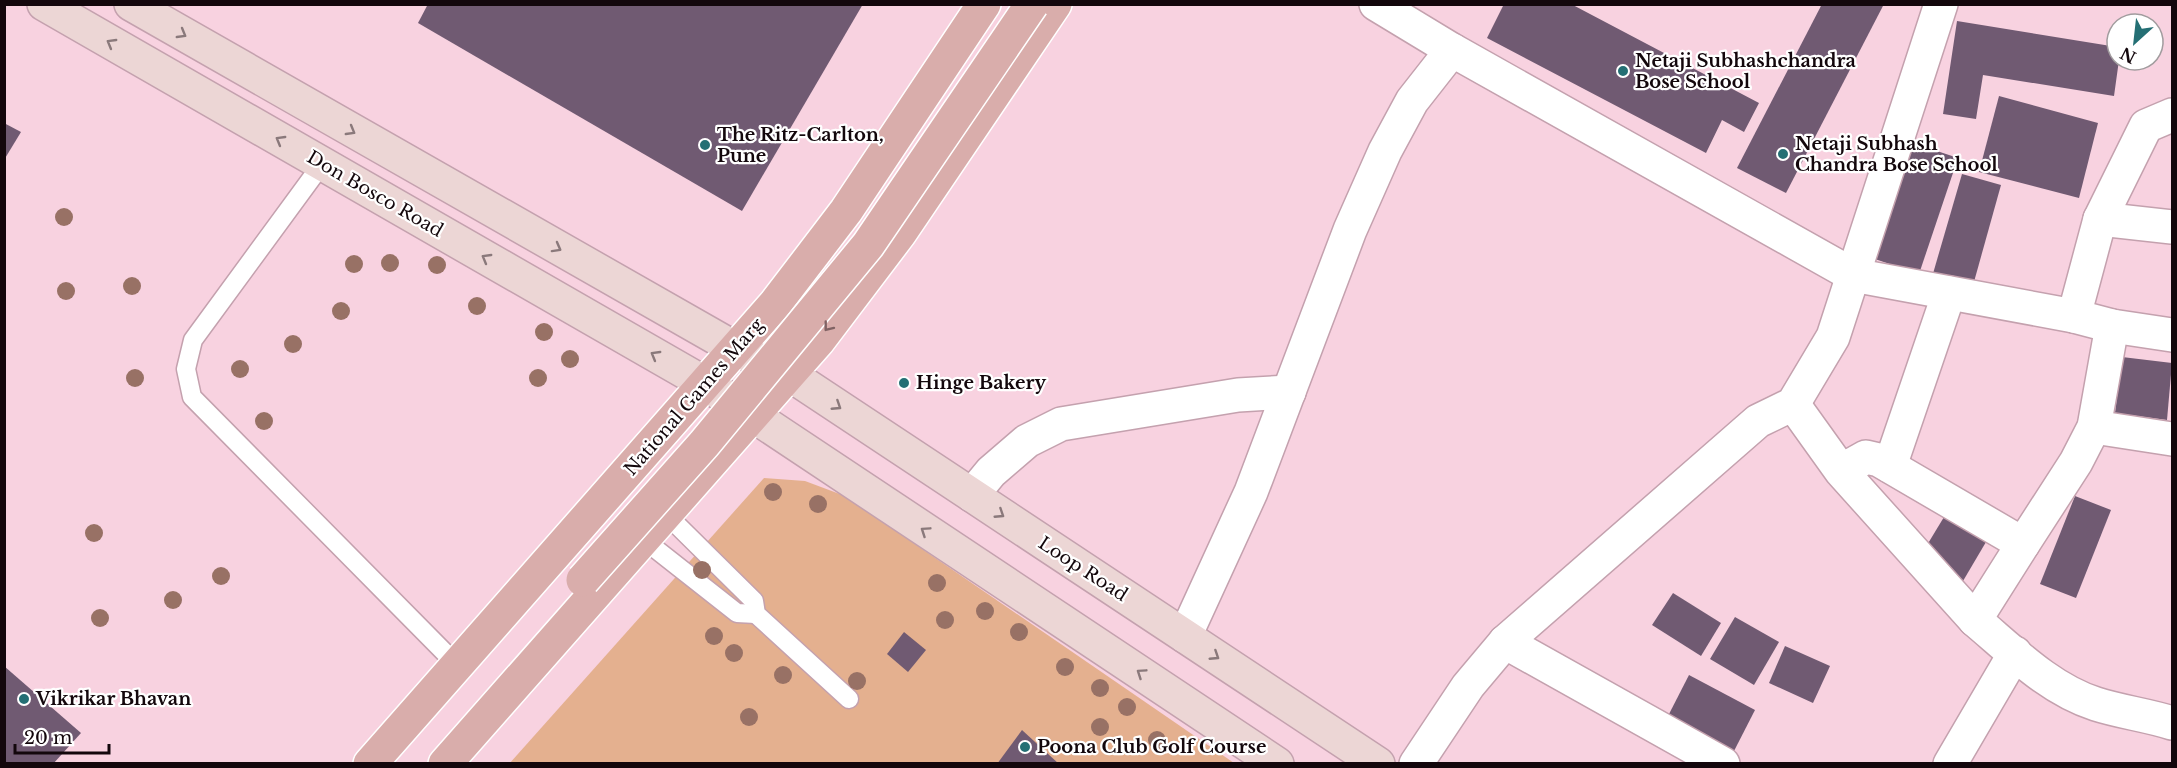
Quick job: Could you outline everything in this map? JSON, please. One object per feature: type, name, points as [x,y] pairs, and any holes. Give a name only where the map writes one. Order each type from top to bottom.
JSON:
[{"type":"main road","name":"Don Bosco Road","points":[[44,4],[705,384]]},
{"type":"main road","points":[[131,4],[736,349],[789,374]]},
{"type":"main road","name":"National Games Marg","points":[[369,764],[775,304],[833,229],[984,4]]},
{"type":"main road","points":[[421,764],[838,255],[1006,4]]},
{"type":"main road","points":[[393,764],[576,573],[704,444],[868,245],[1032,4]]},
{"type":"main road","points":[[445,764],[819,340],[880,260],[1055,4]]},
{"type":"main road","points":[[833,229],[880,260]]},
{"type":"main road","name":"Loop Road","points":[[789,374],[1378,764]]},
{"type":"main road","points":[[705,384],[1277,764]]},
{"type":"street","points":[[1376,4],[1452,50],[1853,275],[2074,316],[2112,326],[2172,334]]},
{"type":"street","points":[[1416,764],[1468,686],[1505,642],[1758,421],[1793,404],[1833,337],[1941,4]]},
{"type":"street","points":[[1185,636],[1251,492],[1350,230],[1385,151],[1412,101],[1452,50]]},
{"type":"street","points":[[2074,316],[2100,219],[2146,126],[2172,115]]},
{"type":"street","points":[[2100,219],[2172,227]]},
{"type":"street","points":[[1890,466],[1949,293]]},
{"type":"street","points":[[1975,620],[2076,462],[2094,427],[2112,326]]},
{"type":"street","points":[[972,495],[991,472],[1027,441],[1061,424],[1238,395],[1289,392]]},
{"type":"street","points":[[1793,404],[1841,471],[1975,620],[2049,682],[2095,704],[2148,715],[2172,723]]},
{"type":"street","points":[[2094,427],[2172,439]]},
{"type":"street","points":[[1841,471],[1866,457],[1890,466],[2023,544]]},
{"type":"street","points":[[1505,642],[1723,764]]},
{"type":"street","points":[[1950,764],[2015,653]]},
{"type":"lane","points":[[322,164],[193,340],[186,369],[192,397],[458,665]]},
{"type":"lane","points":[[665,513],[754,601],[756,614],[849,699]]},
{"type":"lane","points":[[643,539],[736,614],[756,614]]},
{"type":"shaded area","name":"Poona Club Golf Course","points":[[764,478],[805,481],[845,496],[1234,763],[509,764]]},
{"type":"building","name":"The Ritz-Carlton, Pune","points":[[428,4],[863,4],[742,211],[418,23]]},
{"type":"building","name":"Netaji Subhashchandra Bose School","points":[[1504,4],[1571,4],[1759,103],[1744,132],[1722,120],[1706,153],[1487,38]]},
{"type":"building","name":"Netaji Subhashchandra Bose School","points":[[1822,4],[1884,4],[1786,193],[1737,168]]},
{"type":"building","points":[[1957,21],[2105,45],[2105,72],[2117,72],[2114,96],[1983,75],[1976,119],[1943,114]]},
{"type":"building","points":[[1999,96],[2098,123],[2079,198],[1979,172]]},
{"type":"building","points":[[4,123],[21,132],[4,160]]},
{"type":"building","points":[[1910,142],[1958,158],[1919,274],[1872,258]]},
{"type":"building","points":[[1962,174],[2001,185],[1972,289],[1932,277]]},
{"type":"building","points":[[2122,357],[2172,363],[2167,420],[2115,413]]},
{"type":"building","points":[[2075,496],[2111,510],[2076,598],[2040,584]]},
{"type":"building","points":[[1944,517],[1986,542],[1963,581],[1921,555]]},
{"type":"building","points":[[1673,593],[1721,623],[1701,656],[1652,625]]},
{"type":"building","points":[[1735,617],[1779,642],[1754,685],[1710,659]]},
{"type":"building","points":[[904,632],[926,650],[908,672],[887,654]]},
{"type":"building","points":[[1785,646],[1830,666],[1813,703],[1769,683]]},
{"type":"building","name":"Vikrikar Bhavan","points":[[4,666],[81,733],[53,764],[4,764]]},
{"type":"building","points":[[1689,675],[1755,710],[1734,751],[1668,716]]},
{"type":"building","name":"Poona Club Golf Course","points":[[1022,730],[1059,764],[997,764]]},
{"type":"place","name":"Netaji Subhashchandra Bose School","points":[[1623,71]]},
{"type":"place","name":"The Ritz-Carlton, Pune","points":[[705,145]]},
{"type":"place","name":"Netaji Subhash Chandra Bose School","points":[[1783,154]]},
{"type":"place","name":"Hinge Bakery","points":[[904,383]]},
{"type":"place","name":"Vikrikar Bhavan","points":[[24,699]]},
{"type":"place","name":"Poona Club Golf Course","points":[[1025,747]]}]
